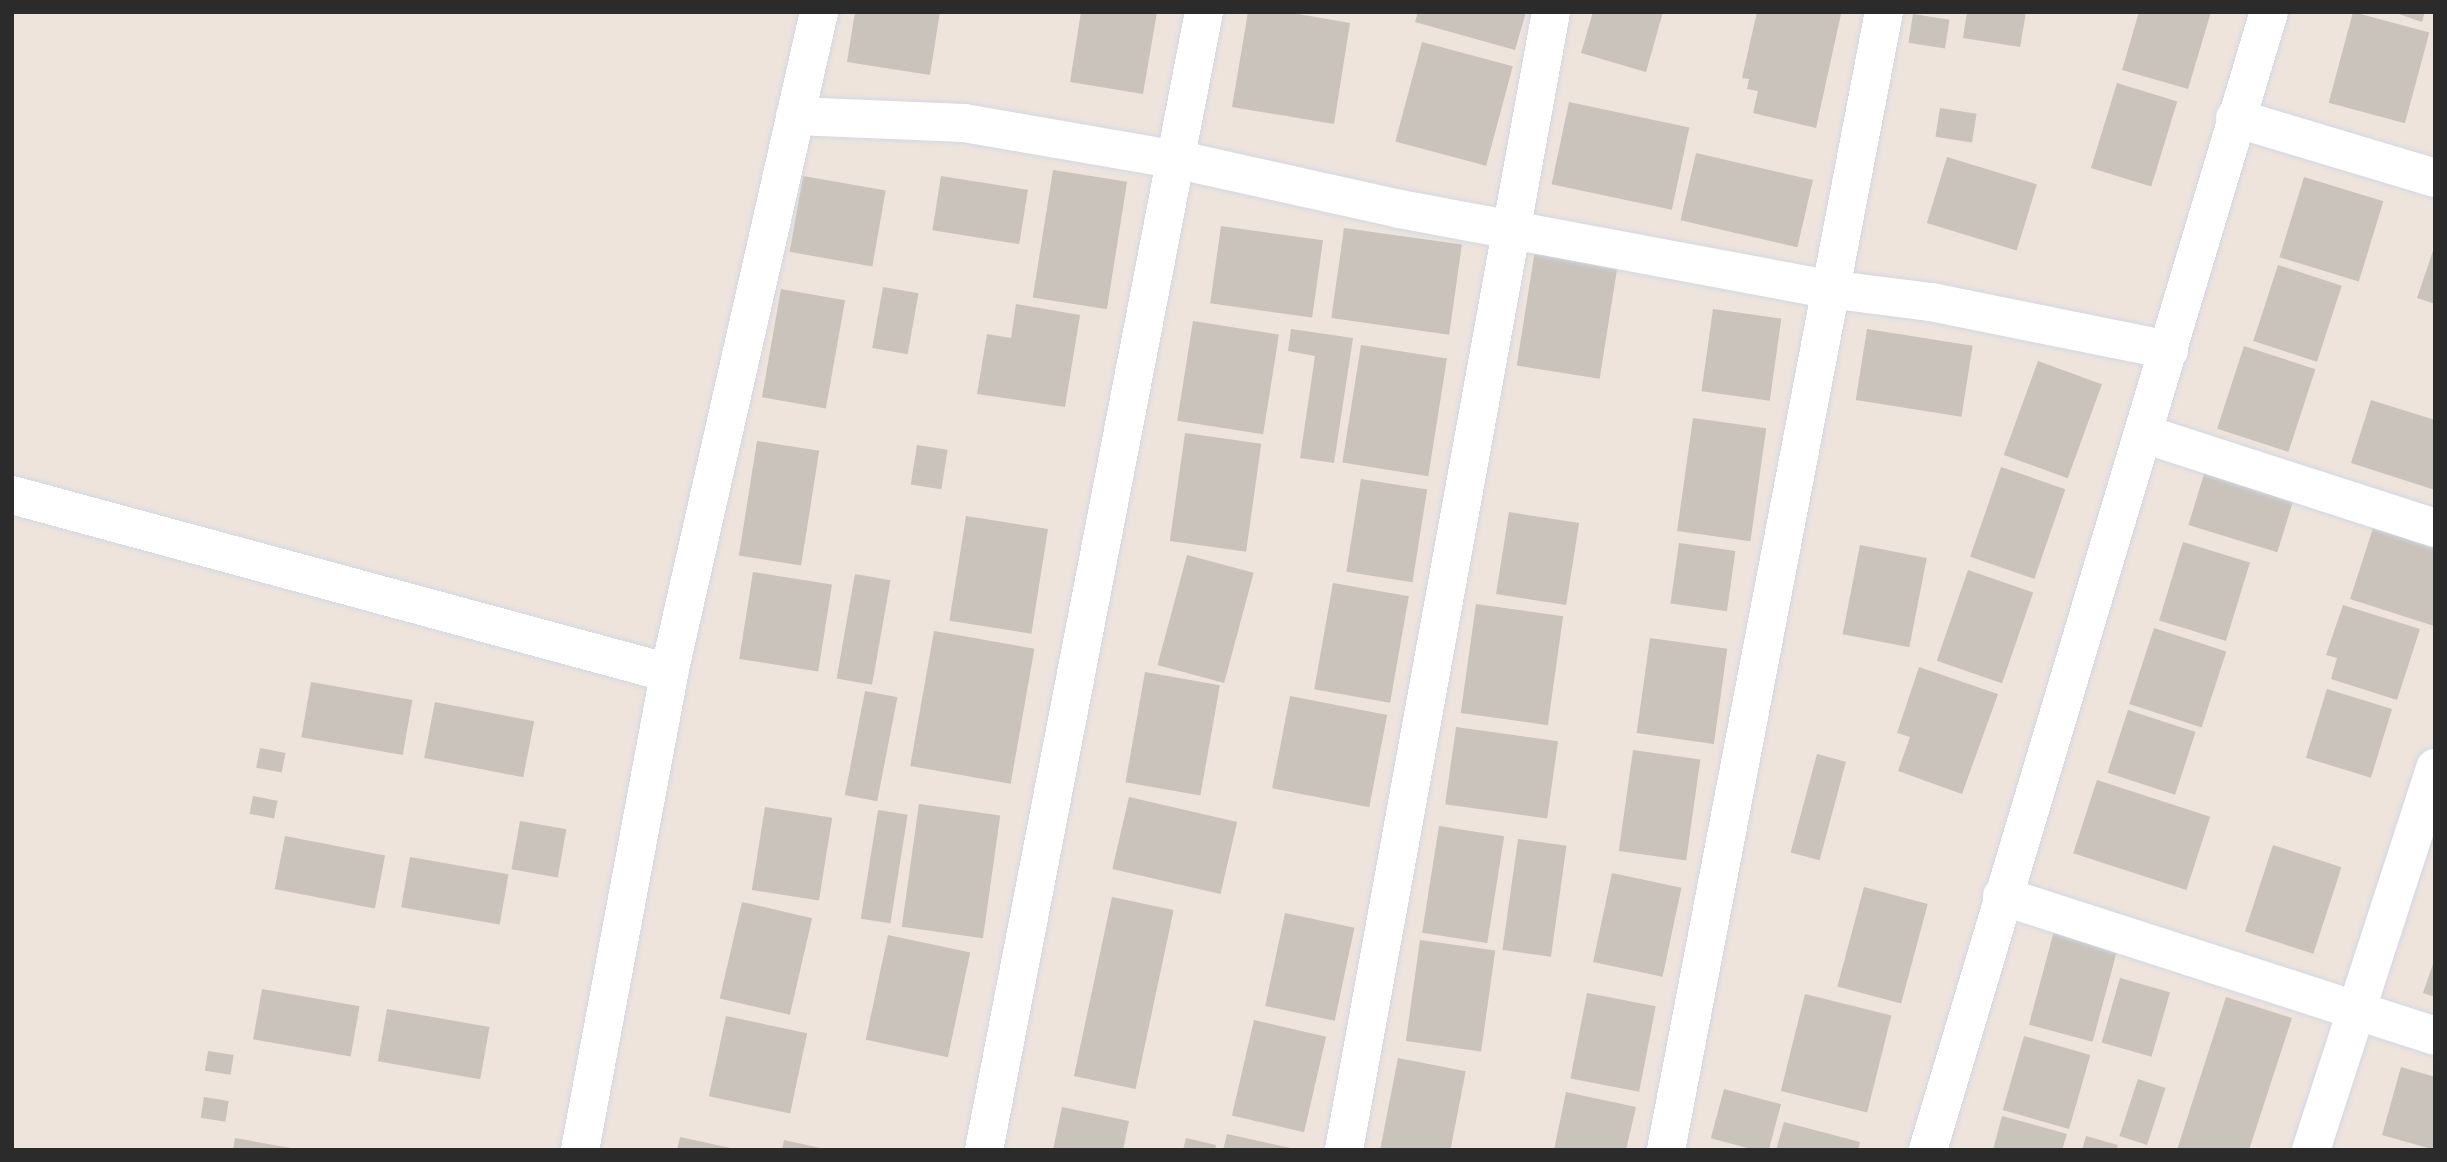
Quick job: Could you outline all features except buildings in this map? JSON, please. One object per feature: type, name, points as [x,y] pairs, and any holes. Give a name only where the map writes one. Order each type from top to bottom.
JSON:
[{"type":"street","points":[[580,1150],[669,674],[819,12]]},
{"type":"street","points":[[985,1150],[1179,160],[1204,12]]},
{"type":"street","points":[[1344,1150],[1551,12]]},
{"type":"street","points":[[1666,1150],[1828,289],[1884,12]]},
{"type":"street","points":[[1928,1150],[2144,435],[2235,118],[2269,12]]},
{"type":"street","points":[[795,116],[964,122],[1179,160],[1512,229],[1828,289],[1931,302],[2169,350]]},
{"type":"street","points":[[2235,118],[2435,178]]},
{"type":"street","points":[[2144,435],[2435,528]]},
{"type":"street","points":[[12,495],[669,674]]},
{"type":"street","points":[[2311,1150],[2435,768]]},
{"type":"street","points":[[2003,895],[2435,1036]]}]
